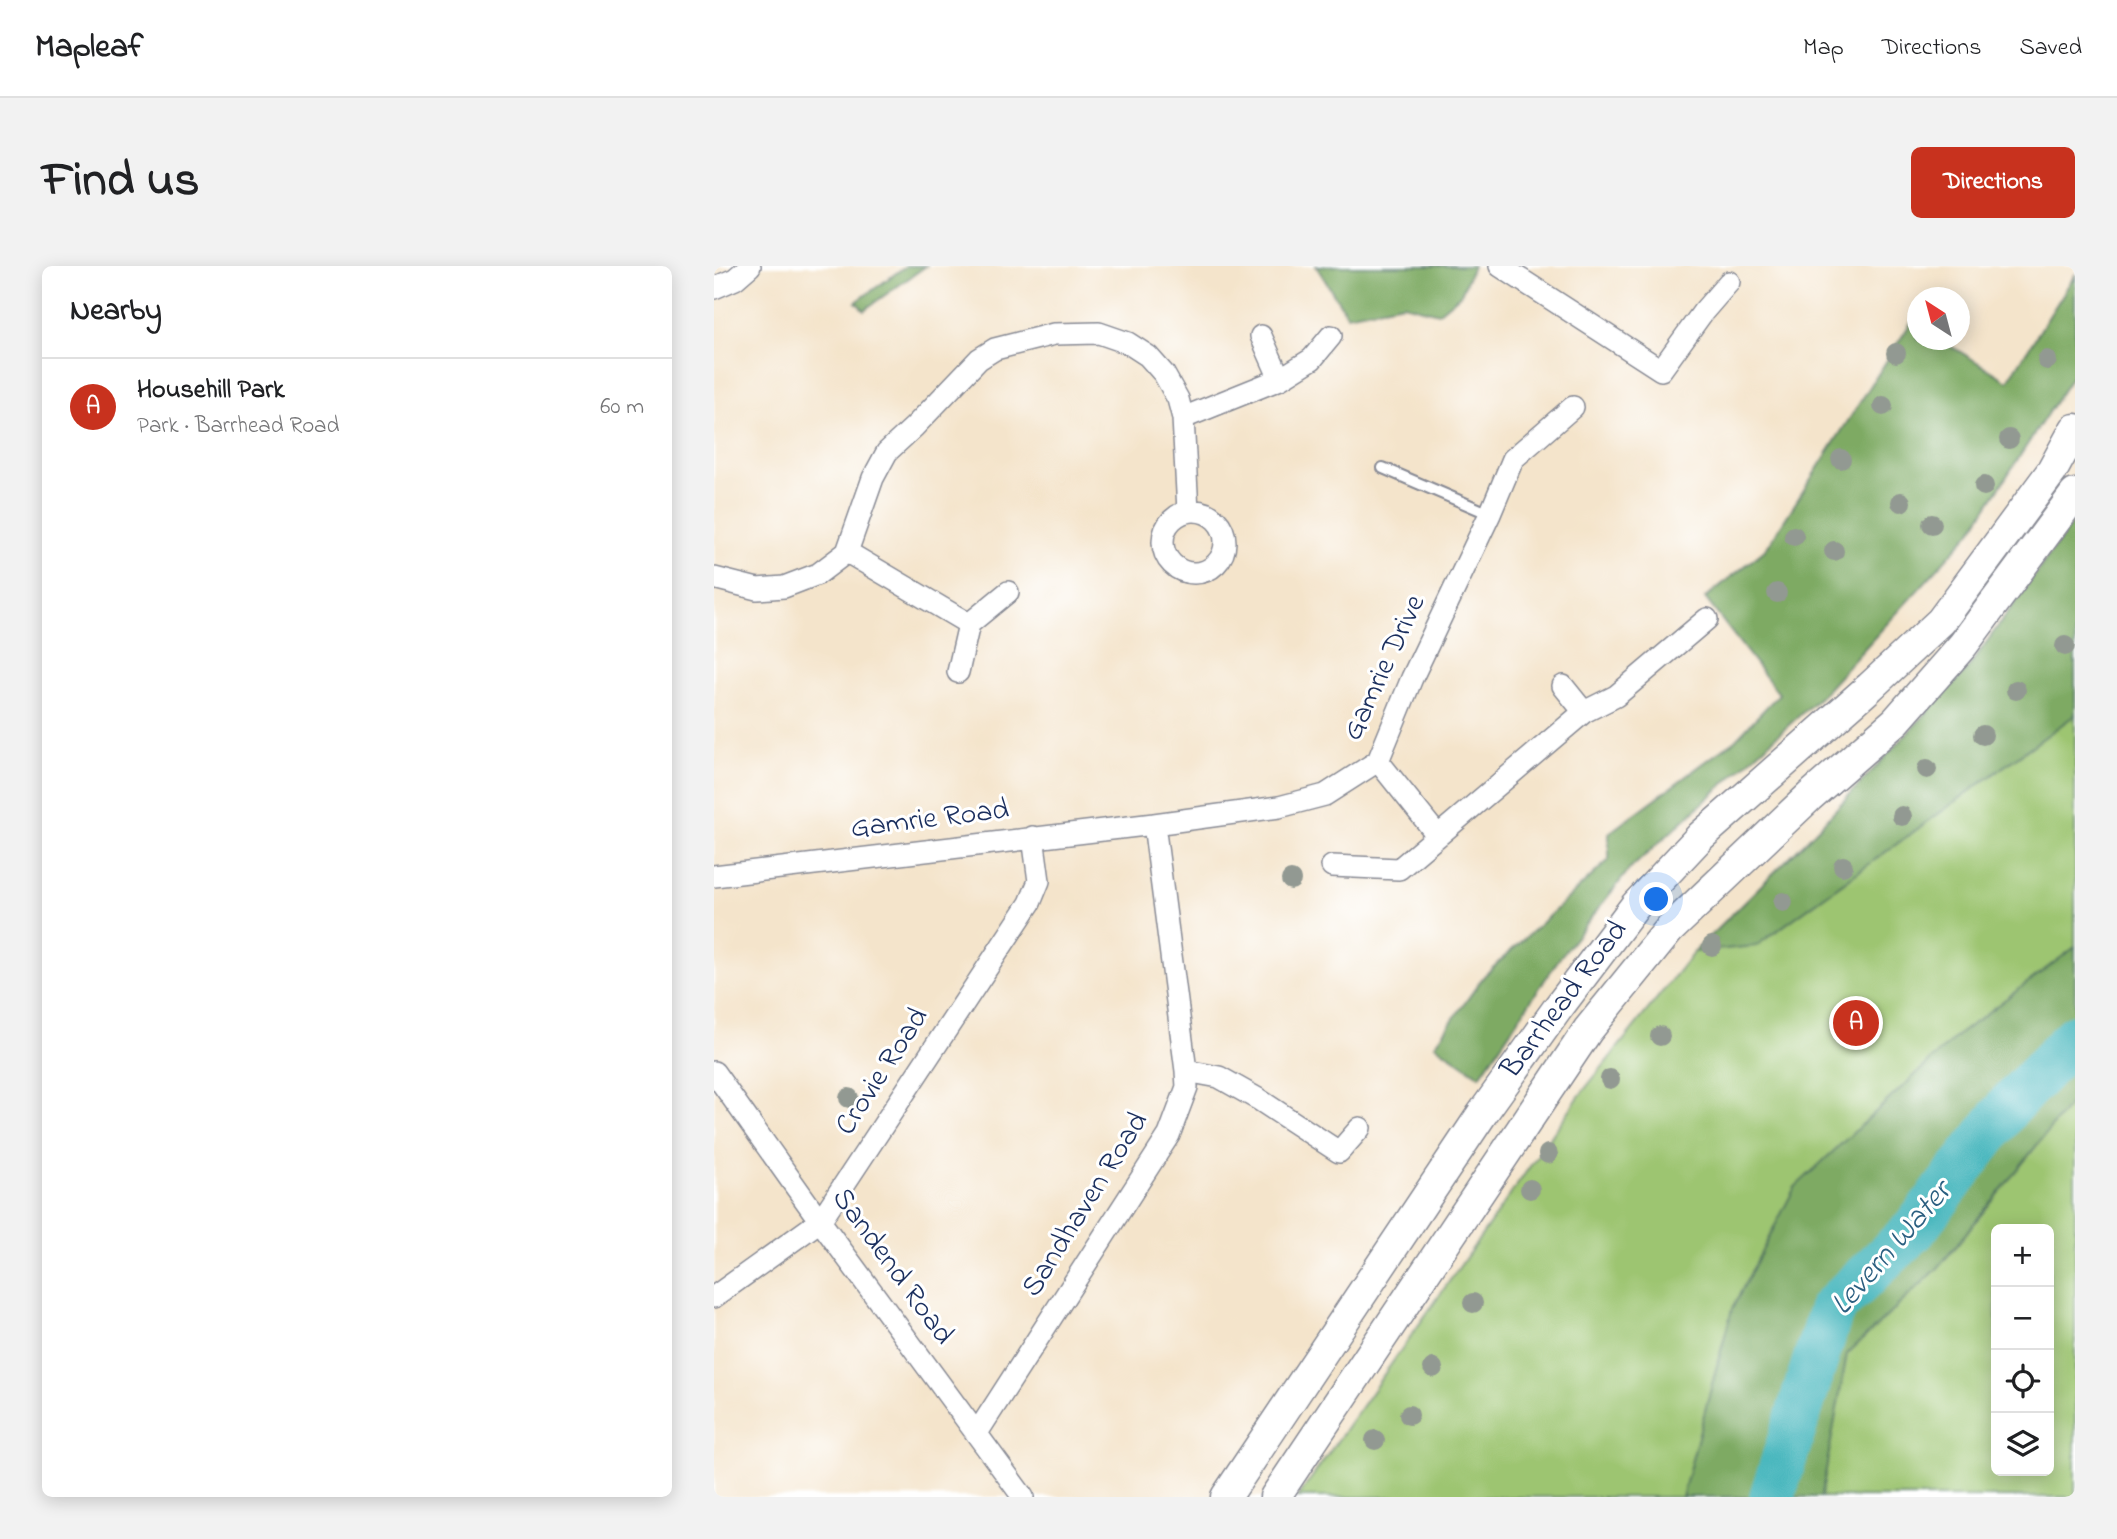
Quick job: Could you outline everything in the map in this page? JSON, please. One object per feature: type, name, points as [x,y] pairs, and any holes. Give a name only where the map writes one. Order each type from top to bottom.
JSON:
[{"type":"main road","name":"Barrhead Road","points":[[1226,1497],[1482,1114],[1558,1007],[1636,905],[1701,836],[1941,621],[2052,471],[2075,429]]},
{"type":"main road","name":"Barrhead Road","points":[[1275,1497],[1596,1020],[1669,930],[1809,797],[1896,721],[1963,645],[2075,494]]},
{"type":"main road","points":[[1971,580],[1997,600]]},
{"type":"street","points":[[714,288],[735,279],[750,266]]},
{"type":"street","points":[[1500,266],[1661,370],[1728,282]]},
{"type":"street","points":[[714,578],[757,589],[784,587],[818,574],[847,552],[873,478],[887,452],[979,359],[995,349],[1054,334],[1098,333],[1128,343],[1148,356],[1164,374],[1178,399],[1183,418],[1188,511]]},
{"type":"street","points":[[1261,335],[1280,379]]},
{"type":"street","points":[[1183,418],[1280,379],[1312,359],[1331,336]]},
{"type":"street","name":"Gamrie Drive","points":[[1154,824],[1279,807],[1325,795],[1378,761],[1412,678],[1490,514],[1513,458],[1573,407]]},
{"type":"street","points":[[847,552],[969,624]]},
{"type":"street","points":[[958,672],[969,624],[1008,592]]},
{"type":"street","points":[[1332,866],[1399,869],[1584,712],[1616,696],[1707,619]]},
{"type":"street","points":[[1563,686],[1584,712]]},
{"type":"street","points":[[1378,761],[1438,836]]},
{"type":"street","name":"Gamrie Road","points":[[714,876],[1154,824]]},
{"type":"street","name":"Sandhaven Road","points":[[977,1433],[1169,1135],[1187,1087],[1154,824]]},
{"type":"street","name":"Crovie Road","points":[[714,1297],[820,1221],[1030,903],[1039,881],[1033,837]]},
{"type":"street","points":[[1186,1071],[1219,1077],[1258,1099],[1339,1153],[1360,1128]]},
{"type":"street","name":"Sandend Road","points":[[714,1072],[1023,1497]]},
{"type":"lane","points":[[1383,468],[1490,514]]},
{"type":"green space","points":[[906,266],[926,266],[864,310],[856,302]]},
{"type":"green space","points":[[1316,266],[1473,266],[1461,294],[1438,313],[1403,304],[1347,315]]},
{"type":"green space","points":[[2075,275],[2075,371],[1970,533],[1822,695],[1629,870],[1561,956],[1480,1076],[1435,1045],[1484,976],[1609,860],[1609,833],[1735,740],[1779,694],[1705,598],[1766,549],[1907,329],[1907,350],[1957,350],[2008,381]]},
{"type":"green space","points":[[2075,519],[2075,1497],[1298,1497],[1580,1095],[1694,952],[1807,840],[1965,672]]},
{"type":"green space","points":[[2075,519],[2075,715],[1756,946],[1694,952],[1807,840],[1965,672]]},
{"type":"green space","points":[[2075,947],[2075,1098],[1938,1268],[1847,1354],[1821,1497],[1682,1497],[1732,1309],[1795,1187],[1959,1034]]},
{"type":"waterway","name":"Levern Water","points":[[1772,1497],[1832,1308],[1914,1230],[2009,1106],[2075,1037]]},
{"type":"place","name":"Househill Park","points":[[1856,1023]]}]
